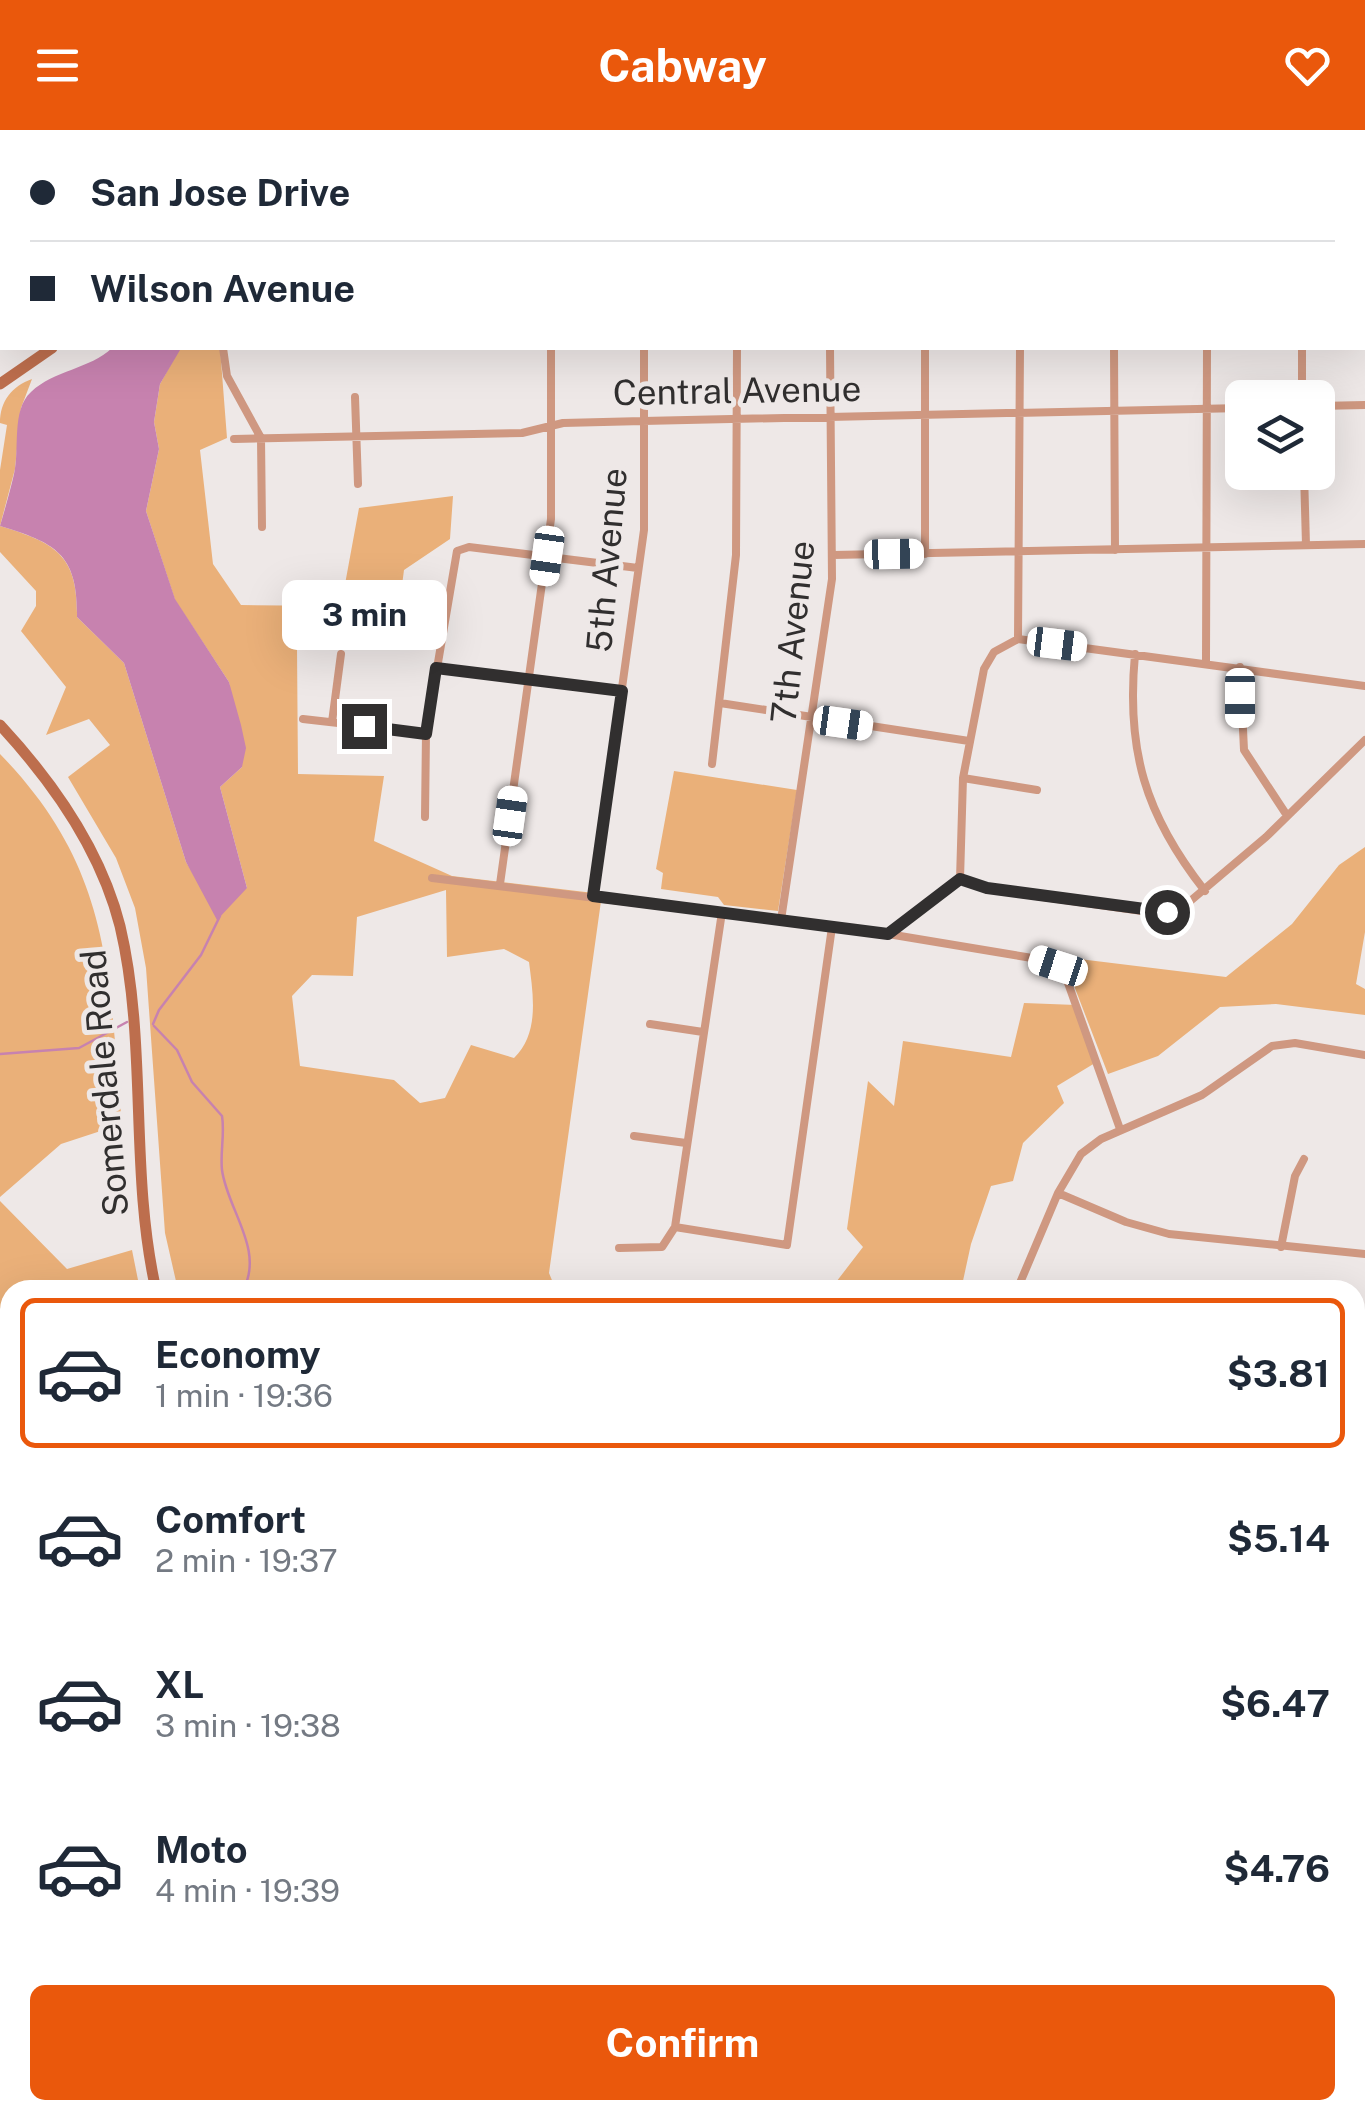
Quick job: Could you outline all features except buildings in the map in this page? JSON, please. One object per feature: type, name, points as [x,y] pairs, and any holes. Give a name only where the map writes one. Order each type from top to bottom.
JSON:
[{"type":"main road","points":[[0,384],[49,350]]},
{"type":"main road","name":"Somerdale Road","points":[[0,725],[75,822],[120,926],[128,984],[144,1218],[154,1280]]},
{"type":"street","points":[[223,350],[227,376],[261,438],[262,526]]},
{"type":"street","points":[[500,884],[547,556],[552,426],[550,350]]},
{"type":"street","name":"5th Avenue","points":[[593,896],[644,530],[644,350]]},
{"type":"street","points":[[712,764],[736,555],[737,350]]},
{"type":"street","name":"7th Avenue","points":[[781,920],[833,555],[830,350]]},
{"type":"street","points":[[925,350],[925,554]]},
{"type":"street","points":[[1018,640],[1022,552],[1020,350]]},
{"type":"street","points":[[1114,350],[1114,550]]},
{"type":"street","points":[[1206,663],[1210,548],[1207,350]]},
{"type":"street","points":[[1302,350],[1302,380]]},
{"type":"street","points":[[356,397],[358,484]]},
{"type":"street","points":[[1335,406],[1365,405]]},
{"type":"street","name":"Central Avenue","points":[[234,438],[522,432],[552,426],[643,421],[1225,408]]},
{"type":"street","points":[[1304,490],[1306,545]]},
{"type":"street","points":[[833,555],[1365,544]]},
{"type":"street","points":[[425,817],[426,734],[457,550],[469,547],[638,568]]},
{"type":"street","points":[[960,879],[962,778],[987,660],[1018,640],[1365,686]]},
{"type":"street","points":[[332,722],[342,654]]},
{"type":"street","points":[[1135,654],[1130,704],[1148,796],[1170,846],[1205,891]]},
{"type":"street","points":[[436,668],[622,691]]},
{"type":"street","points":[[1240,668],[1244,750],[1286,814]]},
{"type":"street","points":[[720,702],[969,741]]},
{"type":"street","points":[[303,719],[426,734]]},
{"type":"street","points":[[960,879],[987,888],[1149,912],[1182,908],[1205,891],[1365,740]]},
{"type":"street","points":[[962,778],[1037,790]]},
{"type":"street","points":[[432,878],[888,934],[1038,959],[1063,969],[1120,1128]]},
{"type":"street","points":[[888,934],[960,879]]},
{"type":"street","points":[[619,1248],[662,1247],[675,1227],[722,912]]},
{"type":"street","points":[[675,1227],[787,1244],[832,927]]},
{"type":"street","points":[[650,1024],[702,1032]]},
{"type":"street","points":[[1022,1280],[1058,1193],[1078,1160],[1120,1128],[1202,1095],[1272,1046],[1295,1043],[1365,1055]]},
{"type":"street","points":[[634,1136],[686,1143]]},
{"type":"street","points":[[1281,1247],[1295,1176],[1304,1158]]},
{"type":"street","points":[[1058,1193],[1126,1222],[1169,1234],[1365,1254]]},
{"type":"shaded area","points":[[109,350],[180,350],[160,384],[154,422],[159,449],[146,511],[175,599],[229,682],[246,748],[242,767],[220,787],[247,888],[217,920],[186,862],[124,663],[77,617],[73,579],[60,554],[36,539],[0,526],[16,464],[18,419],[25,400],[40,385]]},
{"type":"shaded area","points":[[179,350],[220,350],[227,438],[200,450],[213,564],[241,605],[341,606],[359,508],[453,496],[450,539],[404,570],[394,647],[335,630],[297,648],[298,774],[384,776],[374,841],[452,876],[602,894],[549,1273],[552,1280],[176,1280],[165,1233],[146,968],[135,908],[116,858],[68,777],[110,745],[89,719],[46,735],[66,687],[21,631],[36,606],[36,591],[0,552],[0,526],[36,539],[60,555],[73,579],[77,617],[124,663],[186,862],[207,896],[247,888],[220,787],[242,767],[229,682],[175,600],[146,511],[159,449],[154,422],[160,384]],"holes":[[[446,890],[447,957],[504,949],[529,962],[533,1000],[528,1037],[514,1058],[471,1045],[445,1098],[420,1103],[394,1080],[300,1066],[292,996],[312,975],[353,976],[357,917]]]},
{"type":"shaded area","points":[[32,379],[21,408],[15,469],[0,526],[0,470],[7,425],[0,423],[2,408],[8,395]]},
{"type":"shaded area","points":[[0,754],[37,797],[65,840],[85,882],[107,972],[122,1124],[61,1144],[0,1197]]},
{"type":"shaded area","points":[[674,771],[797,790],[778,911],[724,905],[718,897],[661,889],[663,873],[656,869]]},
{"type":"shaded area","points":[[1365,847],[1365,932],[1356,984],[1365,989],[1365,1015],[1276,1004],[1220,1007],[1158,1056],[1108,1074],[1063,957],[1226,977],[1292,924],[1339,865]]},
{"type":"shaded area","points":[[1024,1003],[1076,1005],[1095,1063],[1057,1086],[1064,1103],[1023,1143],[1013,1181],[991,1186],[963,1280],[838,1280],[863,1247],[847,1229],[868,1081],[894,1106],[903,1041],[1011,1057]]},
{"type":"shaded area","points":[[0,1201],[67,1269],[132,1250],[138,1280],[0,1280]]},
{"type":"waterway","points":[[153,1024],[159,1010],[201,955],[220,916]]},
{"type":"waterway","points":[[0,1054],[79,1048],[127,1022]]},
{"type":"waterway","points":[[154,1026],[177,1050],[192,1082],[222,1116],[222,1170],[247,1245],[247,1280]]},
{"type":"route","points":[[364,726],[426,734],[436,668],[622,691],[593,896],[888,934],[960,879],[987,888],[1167,912]]}]
